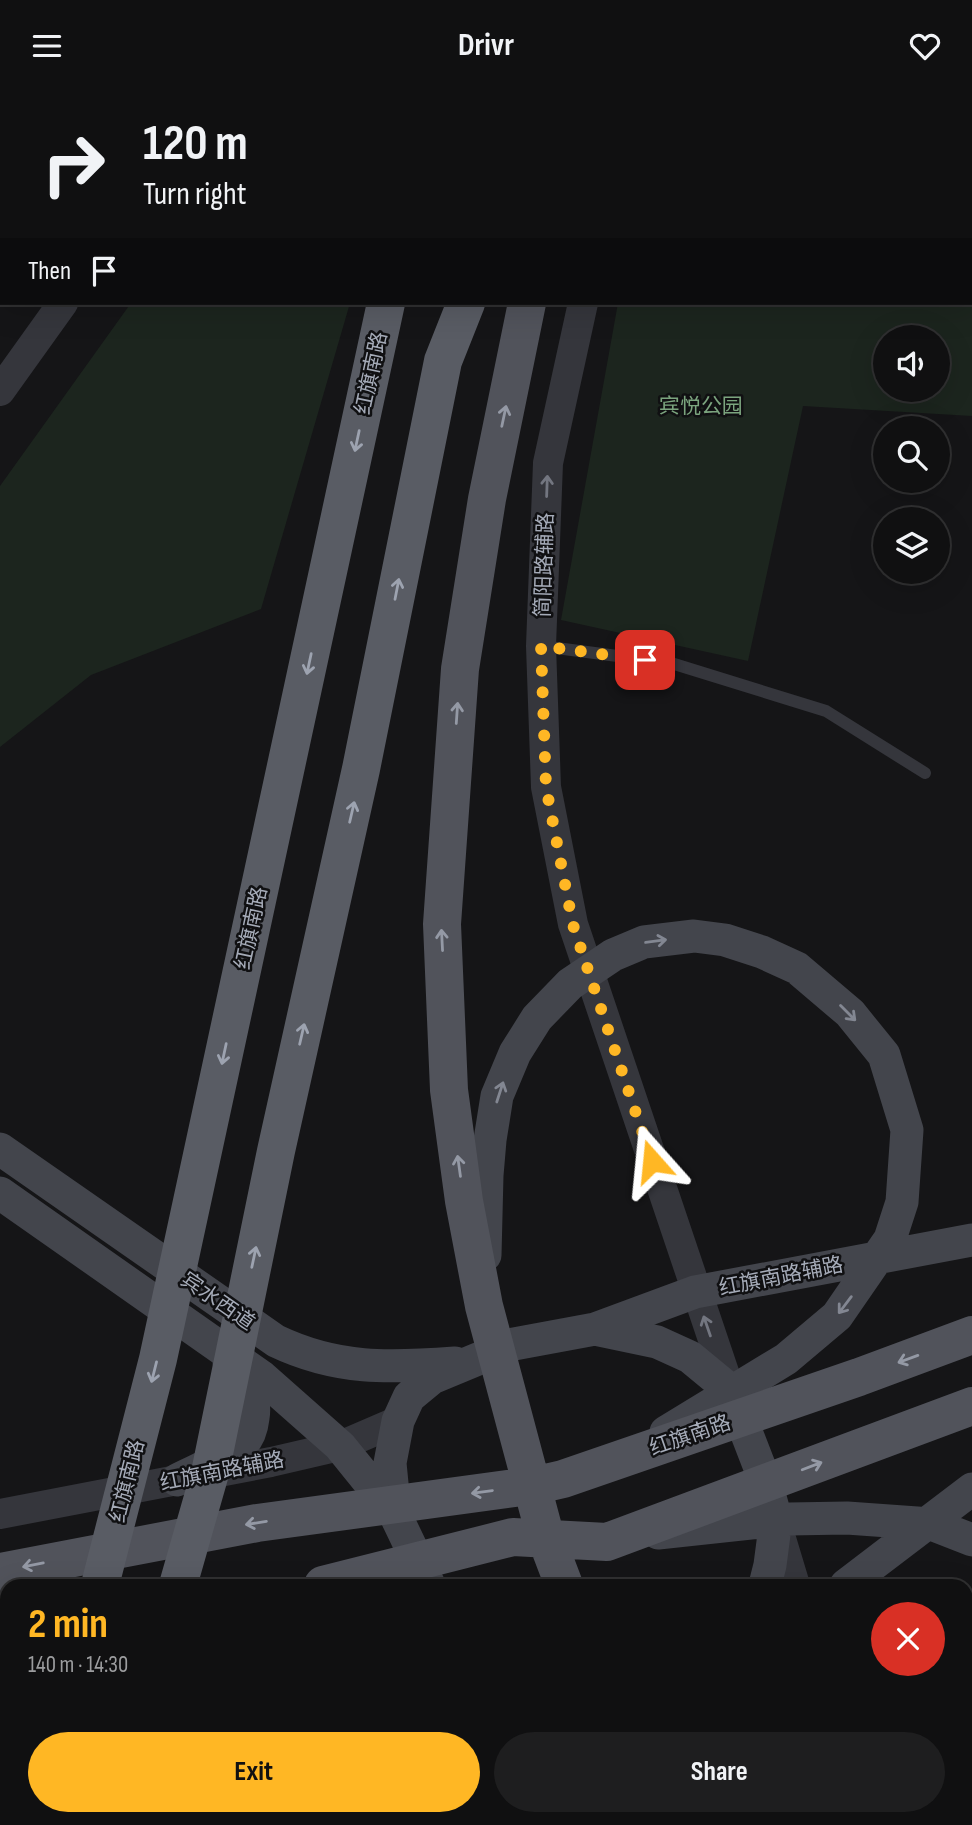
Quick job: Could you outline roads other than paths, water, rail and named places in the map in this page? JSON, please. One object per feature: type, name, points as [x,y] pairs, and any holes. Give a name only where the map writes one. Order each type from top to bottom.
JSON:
[{"type":"highway","name":"红旗南路","points":[[102,1579],[158,1359],[386,305]]},
{"type":"highway","points":[[180,1579],[210,1473],[276,1151],[361,769],[443,361],[465,305]]},
{"type":"main road","points":[[527,305],[487,499],[460,669],[442,924],[449,1090],[464,1201],[484,1306],[545,1535],[562,1579]]},
{"type":"main road","points":[[484,1306],[487,1175],[497,1096],[515,1053],[537,1018],[570,985],[613,955],[644,942],[694,936],[725,940],[762,952],[797,968],[850,1013],[884,1055],[907,1130],[902,1202],[890,1239],[836,1316],[786,1359],[679,1426],[637,1447],[537,1485]]},
{"type":"main road","name":"宾水西道","points":[[0,1149],[276,1341],[304,1355],[352,1365],[397,1367],[468,1361]]},
{"type":"main road","name":"宾水西道","points":[[0,1193],[262,1377],[340,1446],[395,1514]]},
{"type":"main road","name":"红旗南路辅路","points":[[595,1329],[695,1292],[972,1240]]},
{"type":"main road","points":[[426,1579],[395,1514],[390,1463],[397,1421],[409,1397],[432,1378],[514,1344],[595,1329],[657,1342],[690,1357],[730,1390],[767,1486],[776,1519],[766,1579]]},
{"type":"main road","name":"红旗南路","points":[[0,1572],[257,1523],[537,1485],[562,1479],[846,1382],[972,1335]]},
{"type":"main road","points":[[177,1481],[243,1443],[252,1428],[255,1408],[253,1395],[244,1379],[211,1341]]},
{"type":"main road","points":[[607,1542],[972,1406]]},
{"type":"main road","points":[[854,1579],[972,1489]]},
{"type":"main road","points":[[347,1579],[513,1537],[607,1542],[728,1524],[835,1518],[931,1524],[972,1540]]},
{"type":"street","points":[[0,391],[62,305]]},
{"type":"street","name":"简阳路辅路","points":[[583,305],[548,463],[541,646],[546,787],[573,925],[730,1390]]},
{"type":"street","name":"红旗南路辅路","points":[[0,1514],[177,1481],[340,1446],[397,1421]]},
{"type":"street","points":[[776,1519],[792,1579]]},
{"type":"lane","points":[[541,646],[671,663],[826,711],[925,773]]},
{"type":"park label","name":"宾悦公园","points":[[701,406]]}]
